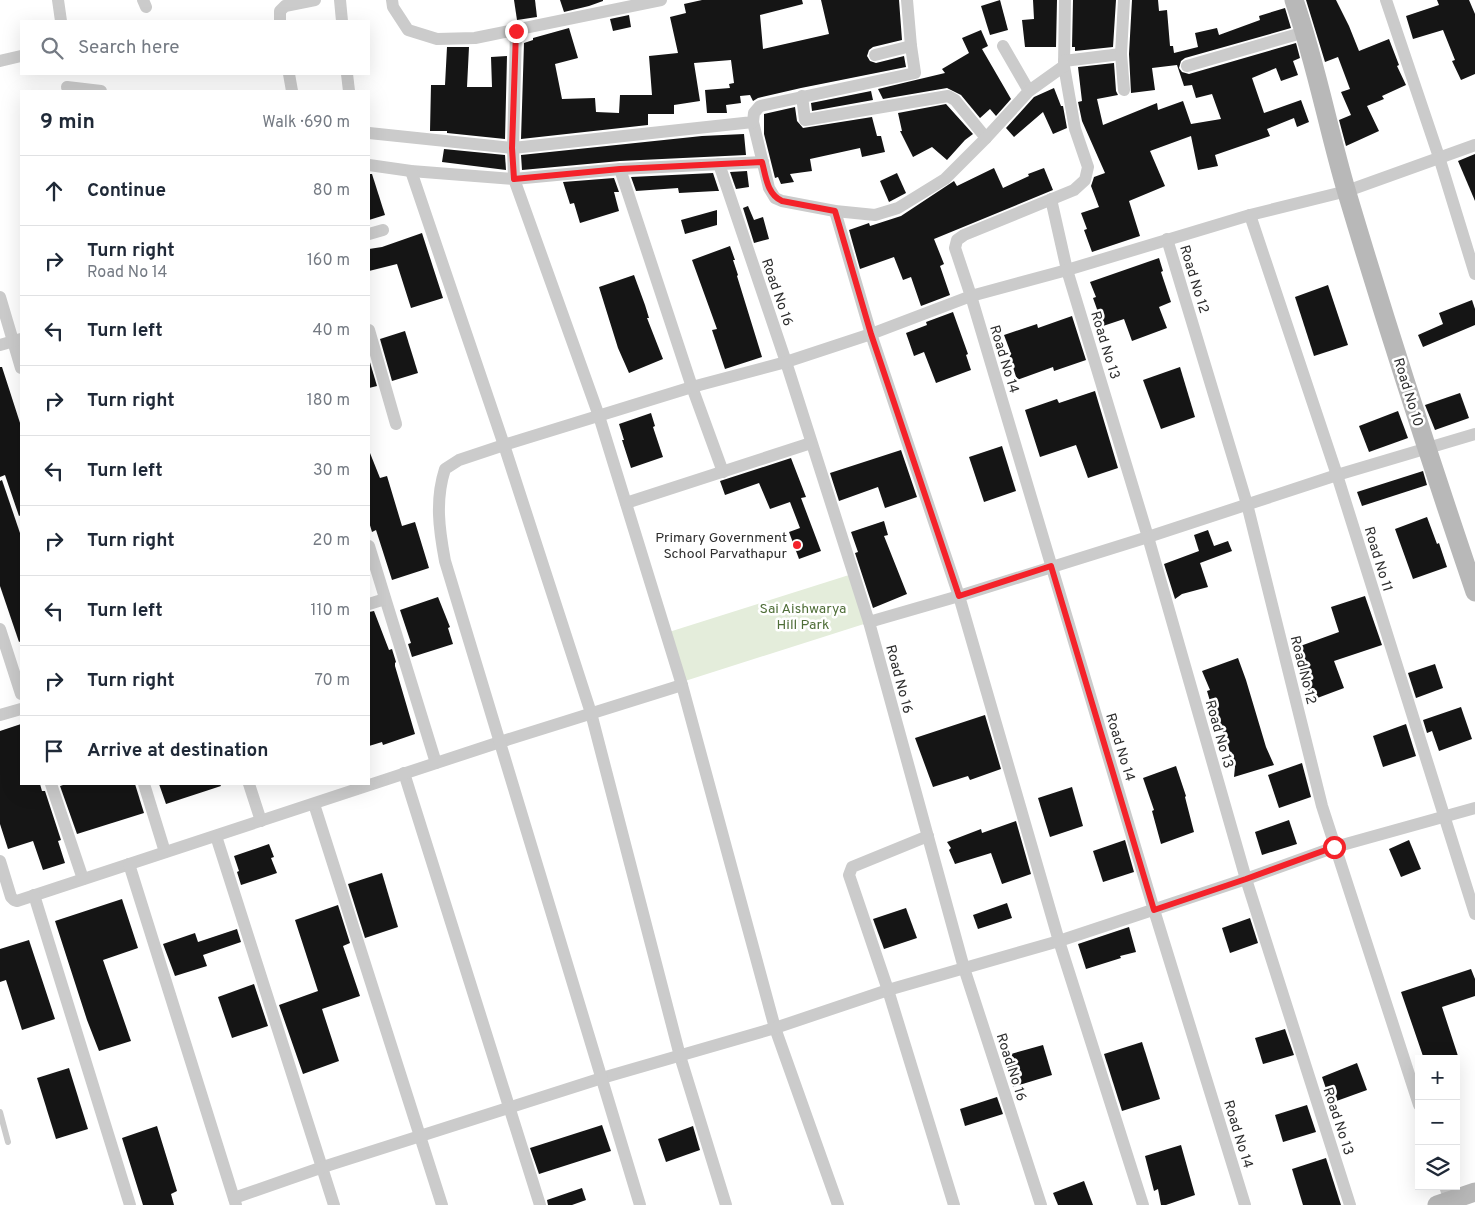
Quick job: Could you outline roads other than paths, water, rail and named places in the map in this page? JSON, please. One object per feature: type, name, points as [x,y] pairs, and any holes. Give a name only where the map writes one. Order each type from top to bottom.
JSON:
[{"type":"street","points":[[58,0],[61,20]]},
{"type":"street","points":[[280,20],[280,11],[285,6],[314,0]]},
{"type":"street","points":[[340,0],[342,20]]},
{"type":"street","points":[[392,0],[393,7],[408,30],[437,39],[475,38],[516,31],[661,0]]},
{"type":"street","points":[[907,0],[915,73],[760,106],[754,113],[753,122],[762,162],[769,188],[775,198],[835,211],[875,215],[898,208],[945,180],[986,138],[1028,90],[1064,63],[1121,54]]},
{"type":"street","points":[[1050,199],[1074,190],[1085,180],[1088,167],[1075,129],[1064,63],[1065,0]]},
{"type":"street","points":[[1124,0],[1121,54],[1124,90]]},
{"type":"street","name":"Road No 10","points":[[1294,0],[1305,32],[1347,191],[1427,449],[1475,592]]},
{"type":"street","points":[[1386,0],[1440,158],[1475,274]]},
{"type":"street","points":[[516,31],[512,148],[514,179],[599,416],[682,685],[775,1028],[838,1205]]},
{"type":"street","points":[[1187,66],[1305,32]]},
{"type":"street","points":[[875,55],[911,46]]},
{"type":"street","points":[[1003,46],[1028,90]]},
{"type":"street","points":[[0,62],[20,56]]},
{"type":"street","points":[[289,75],[292,90]]},
{"type":"street","points":[[347,75],[349,90]]},
{"type":"street","points":[[67,84],[96,90]]},
{"type":"street","points":[[802,96],[805,120],[948,96],[955,100],[986,138]]},
{"type":"street","points":[[370,133],[512,148],[753,122]]},
{"type":"street","points":[[640,1205],[445,561],[439,530],[439,487],[444,469],[459,460],[504,445],[692,387],[786,362],[871,334],[971,296],[1067,270],[1250,215],[1347,191],[1475,145]]},
{"type":"street","points":[[370,165],[411,171],[514,179],[620,169],[762,162]]},
{"type":"street","name":"Road No 16","points":[[719,164],[786,362],[869,622],[964,968],[1040,1205]]},
{"type":"street","points":[[620,169],[692,387],[723,472]]},
{"type":"street","points":[[411,171],[592,713],[680,1056],[726,1205]]},
{"type":"street","name":"Road No 13","points":[[1050,199],[1067,270],[1148,537],[1246,879],[1350,1205]]},
{"type":"street","name":"Road No 14","points":[[1050,199],[964,235],[957,240],[955,248],[971,296],[1154,910],[1245,1205]]},
{"type":"street","points":[[835,211],[871,334],[959,596],[1059,941],[1144,1205]]},
{"type":"street","name":"Road No 11","points":[[1250,215],[1337,475],[1475,914]]},
{"type":"street","points":[[370,234],[383,230]]},
{"type":"street","name":"Road No 12","points":[[1167,239],[1247,504],[1322,806],[1417,1100]]},
{"type":"street","points":[[0,297],[18,340],[20,359]]},
{"type":"street","points":[[370,333],[396,424]]},
{"type":"street","points":[[0,345],[18,340]]},
{"type":"street","points":[[869,622],[959,596],[1337,475],[1475,434]]},
{"type":"street","points":[[626,503],[811,443]]},
{"type":"street","points":[[370,549],[436,763]]},
{"type":"street","points":[[370,604],[385,599]]},
{"type":"street","points":[[0,629],[20,691]]},
{"type":"street","points":[[370,782],[404,773],[682,685]]},
{"type":"street","points":[[0,715],[20,709]]},
{"type":"street","points":[[404,773],[540,1205]]},
{"type":"street","points":[[51,785],[83,879]]},
{"type":"street","points":[[144,785],[165,852]]},
{"type":"street","points":[[249,785],[261,821]]},
{"type":"street","points":[[0,861],[14,900],[314,804],[347,788]]},
{"type":"street","points":[[314,804],[442,1205]]},
{"type":"street","points":[[129,864],[235,1202],[323,1167],[509,1107],[775,1028],[888,990],[1059,941],[1246,879],[1334,847],[1475,808]]},
{"type":"street","points":[[216,836],[334,1205]]},
{"type":"street","points":[[928,836],[852,867],[850,880],[888,990],[954,1205]]},
{"type":"street","points":[[34,895],[130,1205]]},
{"type":"street","points":[[1444,1197],[1474,1194]]},
{"type":"lane","points":[[0,1112],[8,1142]]},
{"type":"place","name":"Primary Government School Parvathapur","points":[[797,545]]},
{"type":"park label","name":"Sai Aishwarya Hill Park","points":[[803,616]]}]
